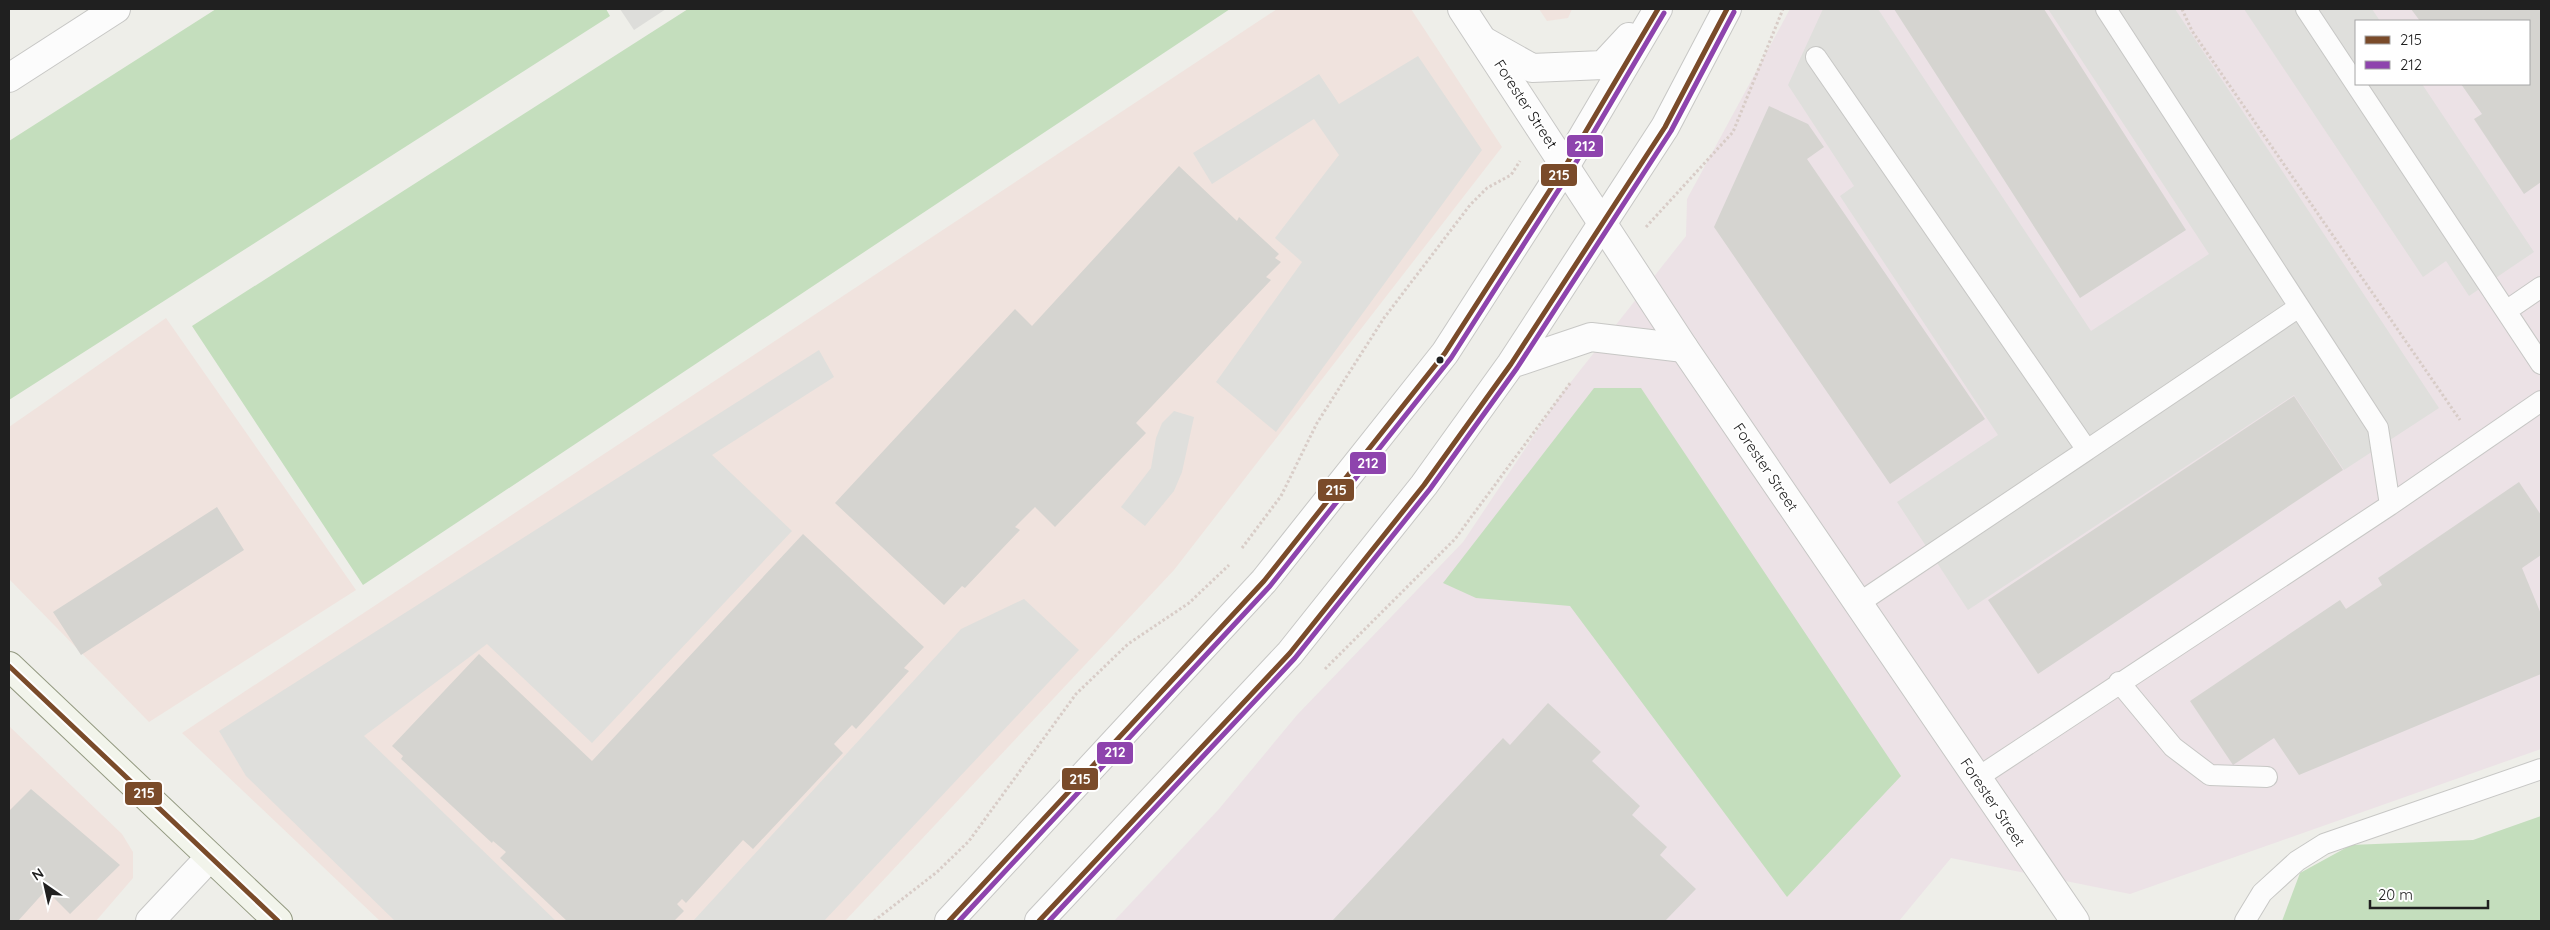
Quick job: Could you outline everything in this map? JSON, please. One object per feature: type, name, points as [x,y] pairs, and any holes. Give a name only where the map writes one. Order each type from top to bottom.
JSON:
[{"type":"main road","points":[[9,666],[278,921]]},
{"type":"street","points":[[9,78],[116,9]]},
{"type":"street","name":"Forester Street","points":[[1462,9],[1566,165],[1684,348],[2075,921]]},
{"type":"street","points":[[1484,41],[1532,68],[1603,64],[1656,9]]},
{"type":"street","points":[[949,921],[1264,582],[1445,353],[1566,165],[1656,9]]},
{"type":"street","points":[[1039,921],[1290,653],[1424,486],[1511,364],[1665,127],[1727,9]]},
{"type":"street","points":[[1511,364],[1591,337],[1684,348]]},
{"type":"street","points":[[150,921],[210,857]]},
{"type":"lane","points":[[2106,9],[2378,428],[2390,505]]},
{"type":"lane","points":[[2306,9],[2355,83]]},
{"type":"lane","points":[[1816,57],[2087,450]]},
{"type":"lane","points":[[2356,85],[2541,364]]},
{"type":"lane","points":[[2506,311],[2541,287]]},
{"type":"lane","points":[[1859,603],[2299,307]]},
{"type":"lane","points":[[1977,778],[2119,682],[2390,505],[2541,401]]},
{"type":"lane","points":[[2119,682],[2173,747],[2210,775],[2267,777]]},
{"type":"lane","points":[[2245,921],[2262,893],[2297,861],[2324,844],[2541,769]]},
{"type":"path","points":[[1650,221],[1733,132],[1783,9]]},
{"type":"path","points":[[2182,9],[2198,40],[2462,422]]},
{"type":"path","points":[[1241,550],[1281,496],[1317,423],[1384,318],[1470,205],[1487,188],[1511,175]]},
{"type":"path","points":[[1323,671],[1455,539],[1572,379]]},
{"type":"path","points":[[874,921],[938,872],[969,840],[1076,694],[1128,644],[1189,603],[1235,558]]},
{"type":"shaded area","points":[[620,9],[666,9],[634,30]]},
{"type":"shaded area","points":[[1277,9],[1411,9],[1502,147],[1174,570],[845,921],[380,921],[182,733]]},
{"type":"shaded area","points":[[1539,9],[1572,9],[1568,18],[1547,21]]},
{"type":"shaded area","points":[[1790,9],[2541,9],[2541,749],[2130,894],[1951,858],[1899,921],[1114,921],[1219,809],[1297,715],[1463,542],[1563,392],[1686,236],[1687,199]]},
{"type":"shaded area","points":[[1823,9],[1878,9],[2091,331],[2209,254],[2048,9],[2175,9],[2439,408],[2344,470],[2294,395],[1968,610],[1897,502],[1998,435],[1840,196],[1854,186],[1788,85]]},
{"type":"shaded area","points":[[2244,9],[2372,9],[2379,20],[2355,20],[2355,85],[2423,85],[2534,252],[2469,296],[2446,261],[2423,277]]},
{"type":"shaded area","points":[[1418,56],[1482,150],[1276,432],[1216,382],[1302,262],[1275,238],[1339,155],[1314,119],[1212,184],[1193,153],[1319,74],[1339,104]]},
{"type":"shaded area","points":[[166,318],[356,590],[149,722],[9,579],[9,427]]},
{"type":"shaded area","points":[[819,350],[834,377],[712,455],[792,531],[592,743],[487,644],[364,736],[556,921],[395,921],[246,776],[219,731]]},
{"type":"shaded area","points":[[1174,411],[1194,417],[1182,472],[1174,491],[1145,526],[1121,507],[1151,468],[1156,438],[1162,423]]},
{"type":"shaded area","points":[[1024,599],[1079,650],[824,921],[693,921],[961,629]]},
{"type":"shaded area","points":[[9,726],[122,834],[133,852],[133,878],[96,921],[9,921]]},
{"type":"green space","points":[[216,9],[606,9],[610,16],[9,400],[9,141]]},
{"type":"green space","points":[[688,9],[1230,9],[363,585],[192,326]]},
{"type":"green space","points":[[1594,388],[1641,388],[1901,776],[1787,897],[1570,606],[1476,598],[1443,583]]},
{"type":"green space","points":[[2541,816],[2541,921],[2282,921],[2300,873],[2351,845],[2473,840]]},
{"type":"building","points":[[1894,9],[2044,9],[2186,230],[2080,298]]},
{"type":"building","points":[[2411,9],[2541,9],[2541,182],[2524,194],[2474,119],[2482,114],[2462,85],[2530,85],[2530,20],[2419,20]]},
{"type":"building","points":[[1769,106],[1808,124],[1824,147],[1807,159],[1985,419],[1890,484],[1714,227]]},
{"type":"building","points":[[1179,166],[1237,221],[1239,217],[1279,254],[1275,258],[1281,262],[1266,277],[1271,280],[1136,423],[1146,433],[1055,527],[1035,507],[1015,527],[1020,530],[965,588],[962,586],[944,605],[835,503],[1015,309],[1032,326]]},
{"type":"building","points":[[2294,396],[2343,470],[2038,674],[1988,600]]},
{"type":"building","points":[[2519,482],[2541,515],[2541,555],[2522,568],[2541,614],[2541,674],[2299,775],[2274,738],[2233,765],[2190,701],[2340,600],[2346,609],[2382,585],[2378,578]]},
{"type":"building","points":[[217,507],[244,550],[81,655],[53,612]]},
{"type":"building","points":[[803,534],[924,647],[904,668],[909,671],[856,729],[852,725],[834,744],[843,753],[753,849],[743,840],[686,903],[682,899],[677,904],[684,911],[674,921],[567,921],[500,858],[506,852],[493,841],[492,843],[401,759],[403,756],[392,746],[479,654],[592,761]]},
{"type":"building","points":[[1548,703],[1601,752],[1592,761],[1640,806],[1632,815],[1667,847],[1660,855],[1696,889],[1665,921],[1332,921],[1503,738],[1510,745]]},
{"type":"building","points":[[31,789],[120,865],[70,914],[46,890],[18,921],[9,921],[9,811]]},
{"type":"transit line","name":"215","points":[[949,921],[1264,581],[1445,353],[1566,165],[1658,9]]},
{"type":"transit line","name":"215","points":[[1039,921],[1290,653],[1424,485],[1511,364],[1665,127],[1727,9]]},
{"type":"transit line","name":"212","points":[[1049,921],[1295,658],[1430,489],[1517,368],[1671,131],[1734,12]]},
{"type":"transit line","name":"212","points":[[959,921],[1270,586],[1451,358],[1572,169],[1664,13]]},
{"type":"transit line","name":"215","points":[[9,666],[278,921]]}]
